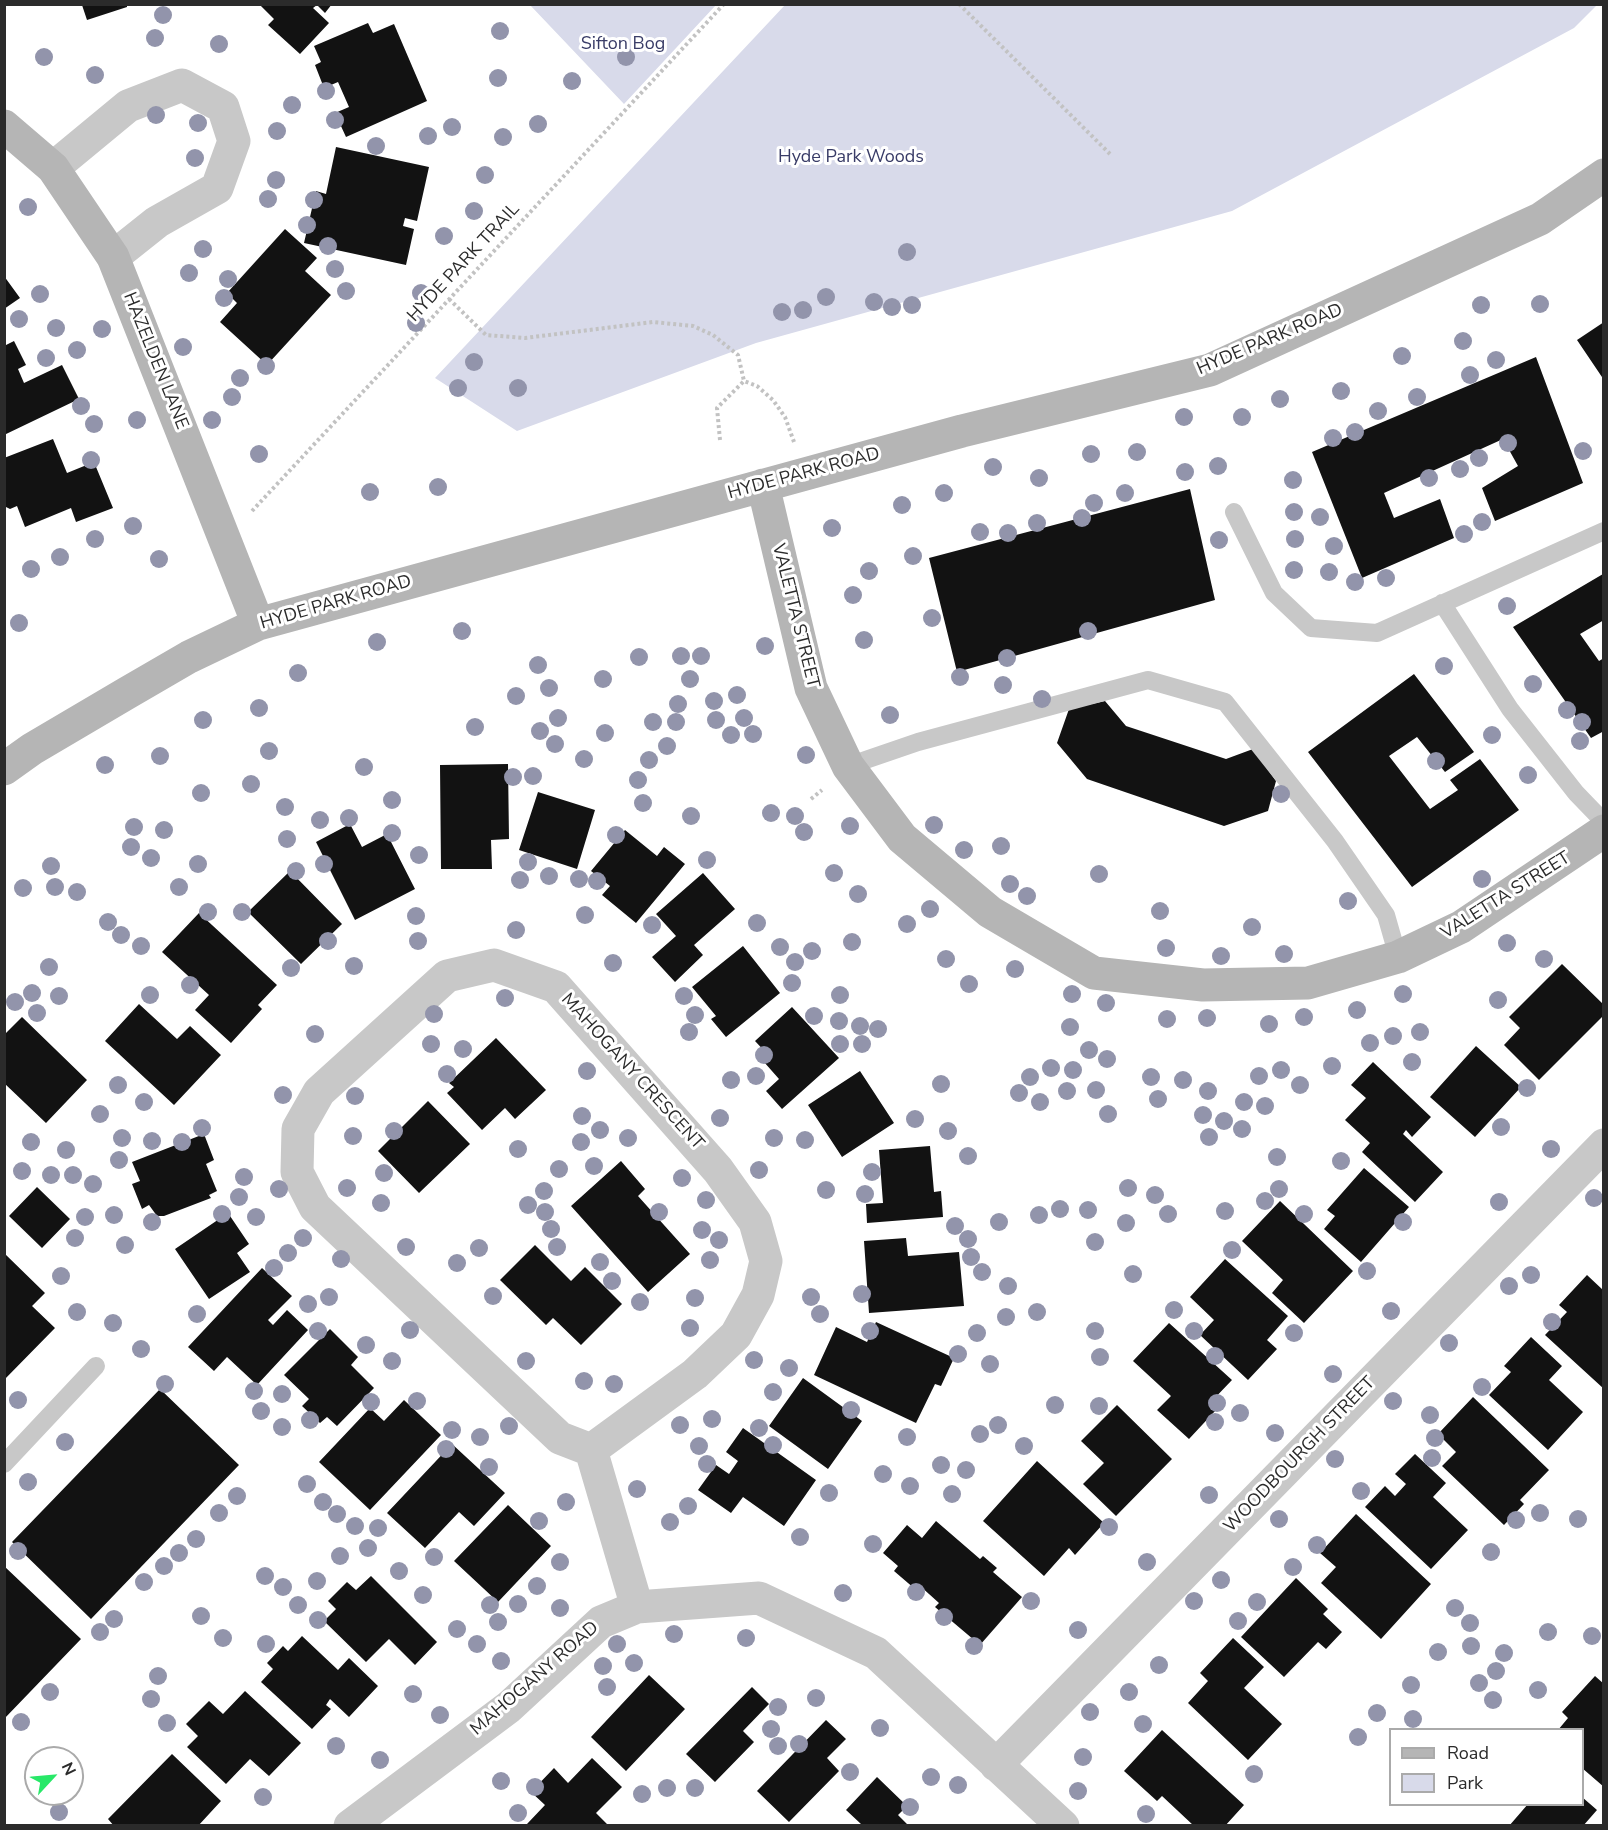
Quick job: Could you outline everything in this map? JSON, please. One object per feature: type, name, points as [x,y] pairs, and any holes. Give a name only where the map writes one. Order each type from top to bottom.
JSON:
[{"type":"street","points":[[52,168],[128,106],[182,85],[223,107],[234,141],[217,188],[157,222],[113,257]]},
{"type":"street","name":"HAZELDEN LANE","points":[[4,126],[52,168],[113,257],[258,624]]},
{"type":"street","name":"HYDE PARK ROAD","points":[[4,770],[32,749],[189,657],[258,624],[962,431],[1210,370],[1540,219],[1604,175]]},
{"type":"street","name":"VALETTA STREET","points":[[763,485],[811,688],[848,766],[902,838],[990,912],[1094,973],[1203,985],[1308,983],[1398,957],[1461,927],[1604,831]]},
{"type":"street","name":"MAHOGANY CRESCENT","points":[[494,965],[556,987],[718,1170],[755,1222],[766,1261],[758,1295],[736,1335],[695,1374],[591,1450],[560,1438],[315,1207],[297,1172],[298,1130],[319,1092],[447,976],[494,965]]},
{"type":"street","name":"WOODBOURGH STREET","points":[[996,1765],[1604,1145]]},
{"type":"street","points":[[591,1450],[637,1607]]},
{"type":"street","name":"MAHOGANY ROAD","points":[[350,1826],[509,1707],[601,1622],[637,1607],[759,1598],[876,1653],[1063,1826]]},
{"type":"lane","points":[[1234,512],[1274,593],[1311,628],[1377,633],[1604,531]]},
{"type":"lane","points":[[1442,603],[1510,708],[1576,793],[1604,822]]},
{"type":"lane","points":[[848,766],[918,742],[1148,680],[1225,702],[1335,841],[1386,915],[1398,957]]},
{"type":"lane","points":[[4,1464],[96,1366]]},
{"type":"path","name":"HYDE PARK TRAIL","points":[[224,540],[724,4]]},
{"type":"path","points":[[959,4],[1110,154]]},
{"type":"path","points":[[449,299],[486,335],[525,338],[653,322],[693,326],[713,335],[738,355],[744,381]]},
{"type":"path","points":[[744,381],[757,386],[773,400],[785,417]]},
{"type":"path","points":[[720,440],[717,408],[744,381]]},
{"type":"green space","name":"Sifton Bog","points":[[530,5],[716,5],[624,104]]},
{"type":"green space","name":"Hyde Park Woods","points":[[785,5],[1597,5],[1574,28],[1232,211],[756,343],[517,431],[435,378]]},
{"type":"building","points":[[259,4],[332,4],[325,13],[317,5],[313,8],[329,23],[300,54],[268,25],[274,19]]},
{"type":"building","points":[[82,5],[127,5],[127,7],[87,20]]},
{"type":"building","points":[[368,23],[373,33],[394,24],[427,101],[346,137],[335,113],[349,107],[338,82],[324,88],[315,65],[321,62],[314,46]]},
{"type":"building","points":[[336,147],[429,167],[417,221],[405,218],[403,226],[414,229],[406,265],[304,243],[316,191],[326,194]]},
{"type":"building","points":[[285,229],[317,258],[305,271],[331,295],[267,365],[220,322],[237,303],[227,293]]},
{"type":"building","points":[[4,276],[20,298],[4,309]]},
{"type":"building","points":[[1604,322],[1604,380],[1577,340]]},
{"type":"building","points":[[14,341],[26,365],[18,369],[24,383],[62,365],[79,399],[4,435],[4,346]]},
{"type":"building","points":[[1536,357],[1583,483],[1495,521],[1482,488],[1518,466],[1503,439],[1384,493],[1394,518],[1440,499],[1454,538],[1362,578],[1312,452]]},
{"type":"building","points":[[53,439],[67,473],[94,462],[113,508],[76,522],[71,508],[25,527],[17,506],[10,509],[4,506],[4,458]]},
{"type":"building","points":[[1190,489],[1215,600],[957,672],[929,558]]},
{"type":"building","points":[[1603,574],[1604,620],[1580,634],[1599,661],[1604,658],[1604,731],[1591,738],[1513,627]]},
{"type":"building","points":[[1414,674],[1474,752],[1445,772],[1417,737],[1389,756],[1430,809],[1458,790],[1450,780],[1480,759],[1519,810],[1412,887],[1308,752]]},
{"type":"building","points":[[1105,701],[1126,726],[1226,759],[1253,749],[1276,781],[1268,811],[1224,826],[1087,779],[1057,743],[1069,709]]},
{"type":"building","points":[[508,764],[509,839],[491,840],[492,869],[441,869],[440,765]]},
{"type":"building","points":[[538,792],[595,810],[577,869],[519,850]]},
{"type":"building","points":[[350,824],[362,847],[387,834],[415,889],[355,920],[316,842]]},
{"type":"building","points":[[625,830],[657,856],[664,847],[685,864],[636,923],[602,895],[610,886],[591,871]]},
{"type":"building","points":[[290,871],[342,924],[301,964],[248,912]]},
{"type":"building","points":[[703,873],[735,909],[694,945],[703,955],[675,982],[652,957],[676,936],[656,914]]},
{"type":"building","points":[[199,913],[277,985],[258,1005],[262,1009],[231,1043],[195,1010],[209,995],[162,952]]},
{"type":"building","points":[[743,946],[780,993],[726,1037],[711,1019],[716,1016],[692,987]]},
{"type":"building","points":[[1562,964],[1604,1005],[1604,1015],[1539,1080],[1504,1045],[1520,1028],[1509,1017]]},
{"type":"building","points":[[139,1004],[177,1039],[190,1026],[221,1055],[174,1105],[105,1041]]},
{"type":"building","points":[[792,1007],[839,1058],[782,1109],[766,1091],[779,1079],[764,1062],[770,1057],[755,1041]]},
{"type":"building","points":[[22,1017],[87,1080],[46,1123],[4,1083],[4,1035]]},
{"type":"building","points":[[496,1038],[546,1090],[515,1119],[505,1108],[482,1130],[447,1093],[454,1087],[449,1083]]},
{"type":"building","points":[[1476,1046],[1521,1087],[1475,1137],[1430,1097]]},
{"type":"building","points":[[1373,1062],[1431,1117],[1412,1137],[1406,1130],[1403,1134],[1443,1172],[1415,1202],[1362,1152],[1370,1143],[1345,1120],[1366,1098],[1351,1085]]},
{"type":"building","points":[[860,1071],[894,1123],[842,1157],[808,1105]]},
{"type":"building","points":[[428,1101],[470,1144],[419,1193],[378,1151]]},
{"type":"building","points":[[204,1134],[214,1160],[206,1164],[217,1191],[209,1195],[211,1198],[164,1216],[157,1216],[149,1205],[142,1209],[132,1184],[140,1181],[132,1162]]},
{"type":"building","points":[[930,1146],[934,1192],[941,1191],[943,1217],[867,1223],[866,1204],[883,1203],[879,1150]]},
{"type":"building","points":[[621,1161],[645,1189],[638,1196],[690,1254],[648,1292],[571,1206]]},
{"type":"building","points":[[1364,1168],[1409,1207],[1361,1262],[1324,1229],[1335,1216],[1327,1210]]},
{"type":"building","points":[[37,1187],[70,1219],[42,1248],[9,1216]]},
{"type":"building","points":[[1280,1201],[1353,1271],[1304,1323],[1272,1293],[1283,1280],[1242,1241]]},
{"type":"building","points":[[228,1213],[249,1244],[237,1253],[250,1272],[209,1299],[175,1249]]},
{"type":"building","points":[[906,1238],[908,1256],[959,1252],[964,1306],[869,1313],[864,1241]]},
{"type":"building","points":[[535,1245],[571,1281],[585,1267],[622,1304],[581,1345],[553,1318],[546,1325],[500,1280]]},
{"type":"building","points":[[4,1253],[45,1293],[32,1306],[55,1328],[4,1380]]},
{"type":"building","points":[[1225,1259],[1288,1316],[1267,1340],[1277,1349],[1248,1380],[1200,1335],[1214,1320],[1190,1297]]},
{"type":"building","points":[[262,1268],[292,1296],[268,1320],[273,1325],[287,1310],[308,1330],[257,1385],[227,1357],[214,1371],[188,1347]]},
{"type":"building","points":[[1587,1275],[1604,1291],[1604,1389],[1545,1335],[1567,1312],[1559,1305]]},
{"type":"building","points":[[876,1322],[954,1358],[941,1386],[935,1384],[916,1423],[814,1375],[836,1327],[867,1342]]},
{"type":"building","points":[[1169,1323],[1232,1380],[1210,1403],[1216,1410],[1189,1439],[1157,1410],[1171,1396],[1133,1361]]},
{"type":"building","points":[[330,1329],[358,1357],[351,1365],[374,1388],[337,1426],[327,1417],[320,1423],[302,1406],[309,1399],[284,1375]]},
{"type":"building","points":[[1531,1337],[1562,1366],[1549,1380],[1583,1412],[1548,1450],[1489,1395],[1511,1372],[1504,1366]]},
{"type":"building","points":[[803,1378],[862,1421],[828,1469],[769,1426]]},
{"type":"building","points":[[160,1389],[239,1465],[91,1619],[12,1542]]},
{"type":"building","points":[[1473,1397],[1549,1470],[1520,1500],[1524,1504],[1504,1525],[1442,1466],[1456,1452],[1438,1434]]},
{"type":"building","points":[[404,1400],[441,1435],[370,1510],[319,1462],[370,1408],[384,1421]]},
{"type":"building","points":[[1117,1405],[1172,1459],[1116,1516],[1083,1484],[1104,1463],[1081,1441]]},
{"type":"building","points":[[743,1428],[816,1480],[784,1526],[743,1497],[731,1513],[698,1490],[716,1465],[729,1474],[738,1461],[726,1452]]},
{"type":"building","points":[[452,1444],[505,1493],[474,1526],[459,1512],[425,1548],[387,1513]]},
{"type":"building","points":[[1415,1454],[1446,1483],[1433,1497],[1468,1530],[1431,1569],[1365,1507],[1385,1486],[1395,1496],[1406,1484],[1395,1474]]},
{"type":"building","points":[[1037,1461],[1104,1523],[1075,1555],[1069,1548],[1044,1576],[983,1521]]},
{"type":"building","points":[[508,1505],[551,1546],[498,1602],[454,1561]]},
{"type":"building","points":[[1356,1514],[1431,1584],[1381,1639],[1321,1583],[1336,1567],[1320,1553]]},
{"type":"building","points":[[936,1521],[980,1559],[983,1556],[997,1568],[993,1572],[1022,1597],[980,1645],[935,1607],[939,1603],[919,1585],[915,1589],[894,1571],[898,1566],[883,1553],[907,1525],[922,1538]]},
{"type":"building","points":[[4,1566],[81,1639],[4,1719]]},
{"type":"building","points":[[371,1576],[437,1642],[415,1665],[389,1639],[366,1662],[324,1621],[336,1609],[328,1601],[347,1582],[356,1590]]},
{"type":"building","points":[[1296,1578],[1328,1609],[1323,1614],[1342,1632],[1326,1649],[1318,1642],[1284,1677],[1241,1637]]},
{"type":"building","points":[[302,1636],[338,1670],[349,1658],[378,1686],[349,1717],[330,1699],[326,1705],[331,1709],[312,1729],[261,1682],[273,1669],[267,1663],[283,1646],[288,1651]]},
{"type":"building","points":[[1233,1638],[1264,1667],[1244,1688],[1282,1724],[1248,1760],[1188,1703],[1208,1681],[1200,1673]]},
{"type":"building","points":[[649,1675],[685,1709],[626,1771],[591,1737]]},
{"type":"building","points":[[1595,1676],[1604,1684],[1604,1787],[1584,1770],[1584,1728],[1560,1728],[1568,1718],[1562,1712]]},
{"type":"building","points":[[752,1687],[769,1704],[743,1731],[754,1742],[715,1782],[686,1754]]},
{"type":"building","points":[[245,1691],[301,1743],[269,1776],[250,1759],[226,1784],[187,1747],[198,1736],[186,1724],[209,1701],[223,1714]]},
{"type":"building","points":[[826,1720],[846,1739],[827,1758],[839,1771],[789,1822],[757,1791]]},
{"type":"building","points":[[1162,1730],[1244,1805],[1225,1826],[1194,1826],[1162,1796],[1157,1801],[1124,1771]]},
{"type":"building","points":[[172,1754],[221,1801],[198,1826],[114,1826],[108,1819]]},
{"type":"building","points":[[592,1758],[622,1787],[596,1813],[609,1826],[529,1826],[527,1824],[545,1805],[531,1792],[554,1768],[568,1783]]},
{"type":"building","points":[[877,1777],[907,1806],[898,1815],[909,1826],[859,1826],[861,1824],[846,1810]]},
{"type":"building","points":[[1584,1799],[1597,1810],[1583,1826],[1509,1826],[1526,1806],[1584,1806]]}]
